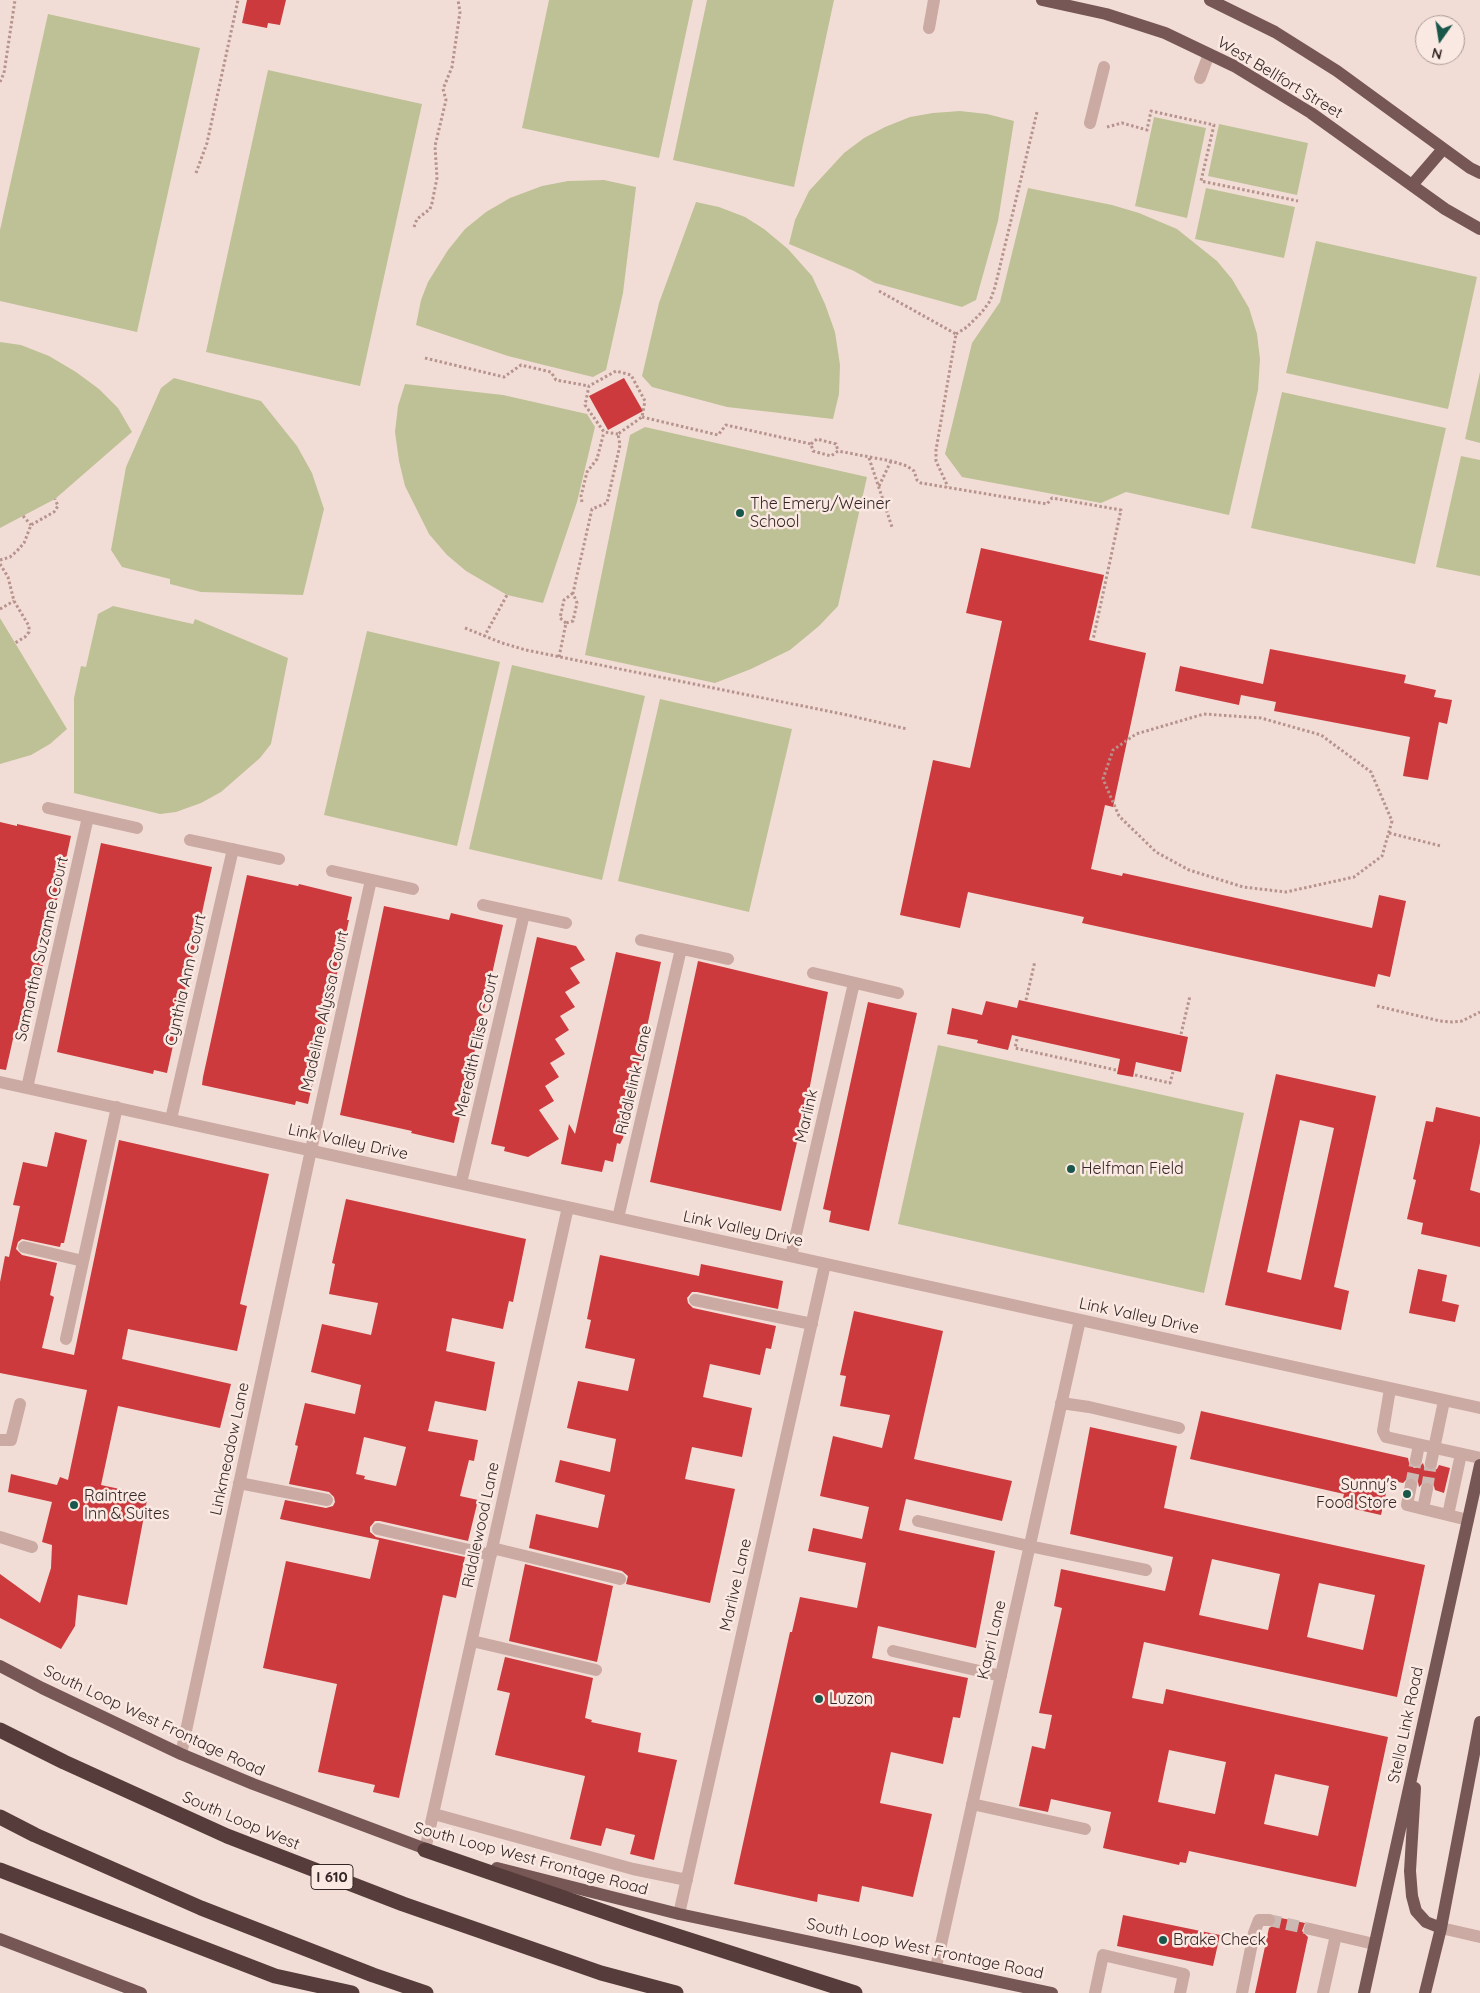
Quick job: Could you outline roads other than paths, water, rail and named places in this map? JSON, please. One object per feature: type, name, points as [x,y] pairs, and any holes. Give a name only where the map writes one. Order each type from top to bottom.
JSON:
[{"type":"highway","name":"South Loop West","points":[[0,1730],[64,1762],[227,1836],[422,1911],[601,1973],[676,1993]]},
{"type":"highway","points":[[0,1818],[200,1908],[373,1975],[426,1993]]},
{"type":"highway","points":[[425,1850],[637,1923],[855,1993]]},
{"type":"highway","points":[[0,1870],[275,1976],[352,1993]]},
{"type":"main road","name":"West Bellfort Street","points":[[1042,0],[1106,14],[1165,32],[1234,66],[1311,113],[1446,209],[1480,229]]},
{"type":"main road","name":"West Bellfort Street","points":[[1210,0],[1275,32],[1321,61],[1443,149],[1480,173]]},
{"type":"main road","points":[[1412,185],[1443,149]]},
{"type":"main road","name":"Stella Link Road","points":[[1364,1993],[1480,1465]]},
{"type":"main road","name":"South Loop West Frontage Road","points":[[0,1666],[181,1754],[253,1784],[425,1850],[679,1914],[1052,1993]]},
{"type":"main road","points":[[1425,1993],[1442,1928],[1480,1722]]},
{"type":"main road","points":[[1418,1748],[1410,1871],[1412,1896],[1416,1912],[1426,1922],[1442,1928]]},
{"type":"main road","points":[[0,1939],[141,1993]]},
{"type":"street","points":[[928,28],[934,0]]},
{"type":"street","points":[[1200,78],[1209,54]]},
{"type":"street","points":[[1090,123],[1104,67]]},
{"type":"street","points":[[48,808],[137,828]]},
{"type":"street","name":"Samantha Suzanne Court","points":[[27,1088],[88,817]]},
{"type":"street","points":[[190,840],[279,860]]},
{"type":"street","name":"Cynthia Ann Court","points":[[171,1119],[233,849]]},
{"type":"street","points":[[332,871],[413,889]]},
{"type":"street","name":"Madeline Alyssa Court","points":[[311,1150],[371,880]]},
{"type":"street","points":[[483,905],[566,923]]},
{"type":"street","name":"Meredith Elise Court","points":[[461,1183],[524,914]]},
{"type":"street","points":[[641,940],[728,959]]},
{"type":"street","name":"Riddlelink Lane","points":[[618,1218],[681,949]]},
{"type":"street","points":[[813,973],[898,993]]},
{"type":"street","name":"Marlink","points":[[791,1256],[854,983]]},
{"type":"street","name":"Link Valley Drive","points":[[0,1082],[1480,1408]]},
{"type":"street","points":[[66,1339],[117,1107]]},
{"type":"street","name":"Linkmeadow Lane","points":[[181,1754],[311,1150]]},
{"type":"street","name":"Riddlewood Lane","points":[[425,1850],[568,1207]]},
{"type":"street","points":[[24,1247],[83,1261]]},
{"type":"street","name":"Marlive Lane","points":[[679,1914],[825,1264]]},
{"type":"street","points":[[695,1300],[812,1324]]},
{"type":"street","name":"Kapri Lane","points":[[936,1967],[1080,1320]]},
{"type":"street","points":[[1390,1389],[1383,1431],[1386,1438],[1480,1458]]},
{"type":"street","points":[[1431,1463],[1444,1401]]},
{"type":"street","points":[[1061,1403],[1089,1407],[1179,1428]]},
{"type":"street","points":[[0,1440],[11,1440],[20,1404]]},
{"type":"street","points":[[1416,1460],[1419,1445]]},
{"type":"street","points":[[1448,1515],[1461,1454]]},
{"type":"street","points":[[239,1483],[326,1500]]},
{"type":"street","points":[[1411,1485],[1407,1505],[1468,1520]]},
{"type":"street","points":[[1423,1509],[1427,1488]]},
{"type":"street","points":[[918,1521],[1146,1570]]},
{"type":"street","points":[[378,1529],[620,1578]]},
{"type":"street","points":[[0,1537],[32,1547]]},
{"type":"street","points":[[472,1642],[596,1670]]},
{"type":"street","points":[[893,1651],[1000,1676]]},
{"type":"street","points":[[972,1804],[1085,1829]]},
{"type":"street","points":[[434,1814],[633,1869],[687,1880]]},
{"type":"street","points":[[1242,1993],[1254,1933],[1259,1920],[1269,1920]]},
{"type":"street","points":[[1442,1928],[1480,1937]]},
{"type":"street","points":[[1310,1929],[1374,1944]]},
{"type":"street","points":[[1323,1993],[1336,1935]]},
{"type":"street","points":[[1095,1993],[1103,1955],[1184,1974],[1180,1993]]},
{"type":"tunnel","points":[[1411,1485],[1416,1460]]},
{"type":"tunnel","points":[[1427,1489],[1431,1463]]},
{"type":"tunnel","points":[[1269,1920],[1310,1929]]},
{"type":"place","name":"The Emery/Weiner School","points":[[740,513]]},
{"type":"place","name":"Helfman Field","points":[[1071,1169]]},
{"type":"place","name":"Sunny's Food Store","points":[[1407,1494]]},
{"type":"place","name":"Raintree Inn & Suites","points":[[74,1505]]},
{"type":"place","name":"Luzon","points":[[819,1699]]},
{"type":"place","name":"Brake Check","points":[[1163,1940]]}]
